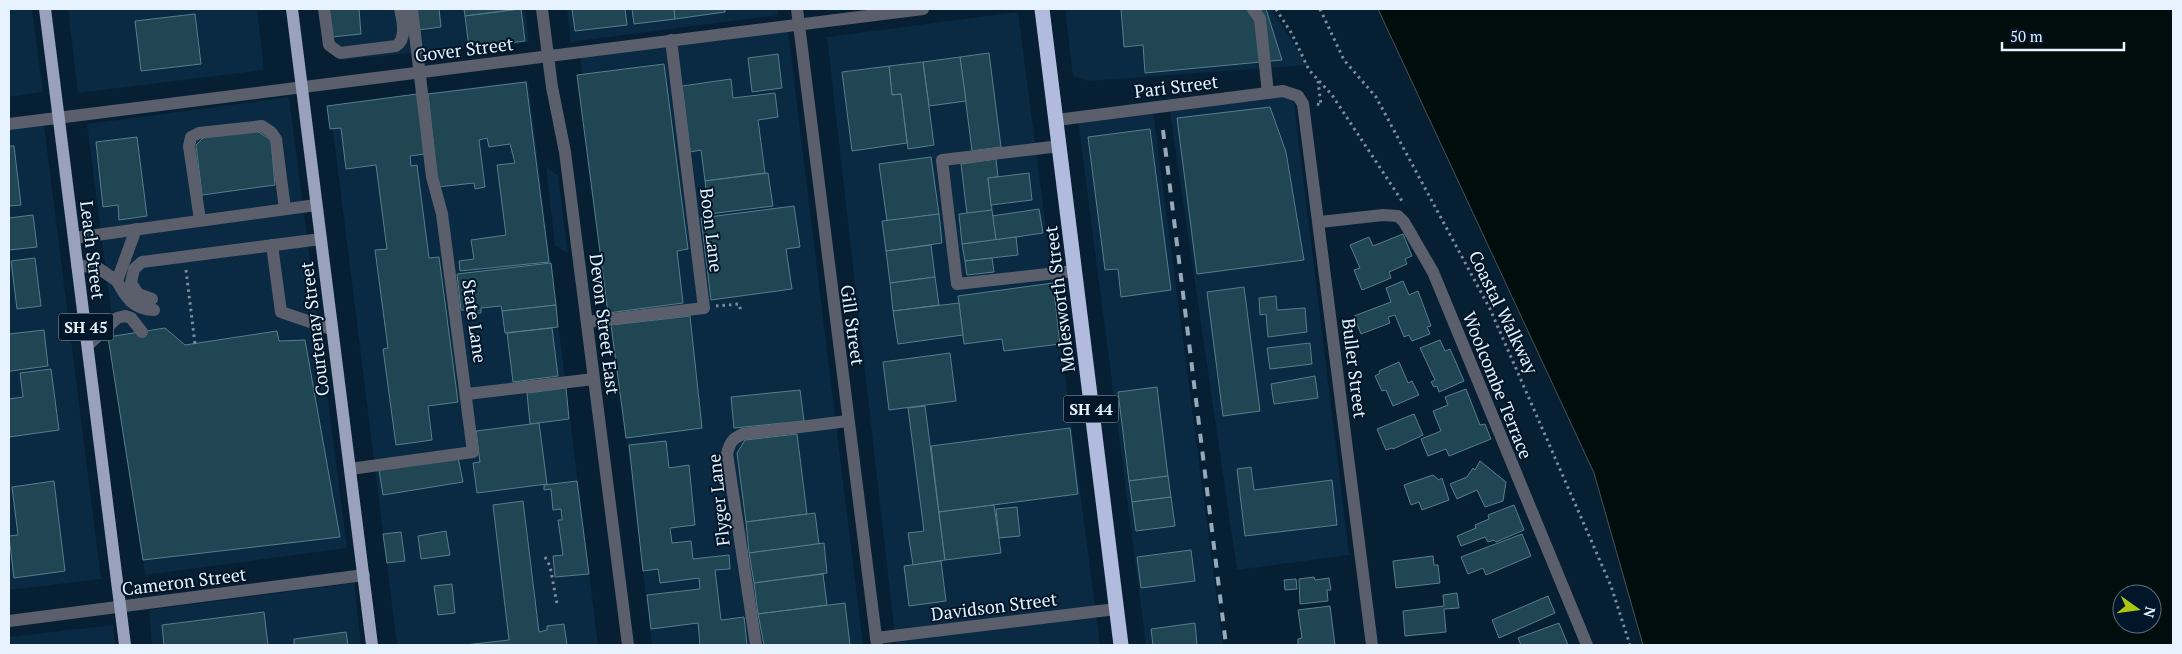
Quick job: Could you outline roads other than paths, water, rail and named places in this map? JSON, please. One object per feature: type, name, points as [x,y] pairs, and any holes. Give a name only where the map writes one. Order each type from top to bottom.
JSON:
[{"type":"highway","name":"Molesworth Street","points":[[1042,9],[1121,645]]},
{"type":"main road","name":"Leach Street","points":[[45,9],[125,645]]},
{"type":"main road","name":"Courtenay Street","points":[[292,9],[372,645]]},
{"type":"street","points":[[324,9],[329,44],[340,53],[396,46],[401,43],[403,38],[400,9]]},
{"type":"street","name":"State Lane","points":[[350,469],[473,452],[442,214],[432,177],[412,9]]},
{"type":"street","name":"Devon Street East","points":[[542,9],[548,56],[565,152],[628,645]]},
{"type":"street","name":"Gill Street","points":[[797,9],[876,642]]},
{"type":"street","name":"Gover Street","points":[[9,124],[923,9]]},
{"type":"street","points":[[1253,9],[1260,19],[1268,93]]},
{"type":"street","name":"Boon Lane","points":[[587,322],[704,308],[671,40]]},
{"type":"street","name":"Pari Street","points":[[1057,120],[1283,91],[1298,96]]},
{"type":"street","name":"Buller Street","points":[[1298,96],[1303,104],[1306,120],[1320,222],[1372,645]]},
{"type":"street","points":[[200,220],[189,146],[191,137],[199,133],[262,126],[271,132],[276,139],[285,209]]},
{"type":"street","points":[[1060,146],[942,160],[956,284],[1074,271]]},
{"type":"street","points":[[74,238],[316,205]]},
{"type":"street","name":"Woolcombe Terrace","points":[[1320,222],[1383,215],[1398,216],[1404,222],[1433,272],[1587,645]]},
{"type":"street","points":[[117,281],[136,229]]},
{"type":"street","points":[[77,266],[98,268],[117,281],[130,302],[139,308],[153,305],[134,290],[131,280],[134,268],[146,260],[321,239]]},
{"type":"street","points":[[272,245],[281,312],[331,329]]},
{"type":"street","points":[[88,345],[121,316],[132,318],[142,332]]},
{"type":"street","points":[[466,394],[594,379]]},
{"type":"street","name":"Flyger Lane","points":[[756,645],[727,454],[730,443],[733,439],[743,434],[848,421]]},
{"type":"street","name":"Cameron Street","points":[[9,621],[364,575]]},
{"type":"street","name":"Davidson Street","points":[[876,642],[1116,608]]},
{"type":"railway","points":[[1163,130],[1226,645]]}]
